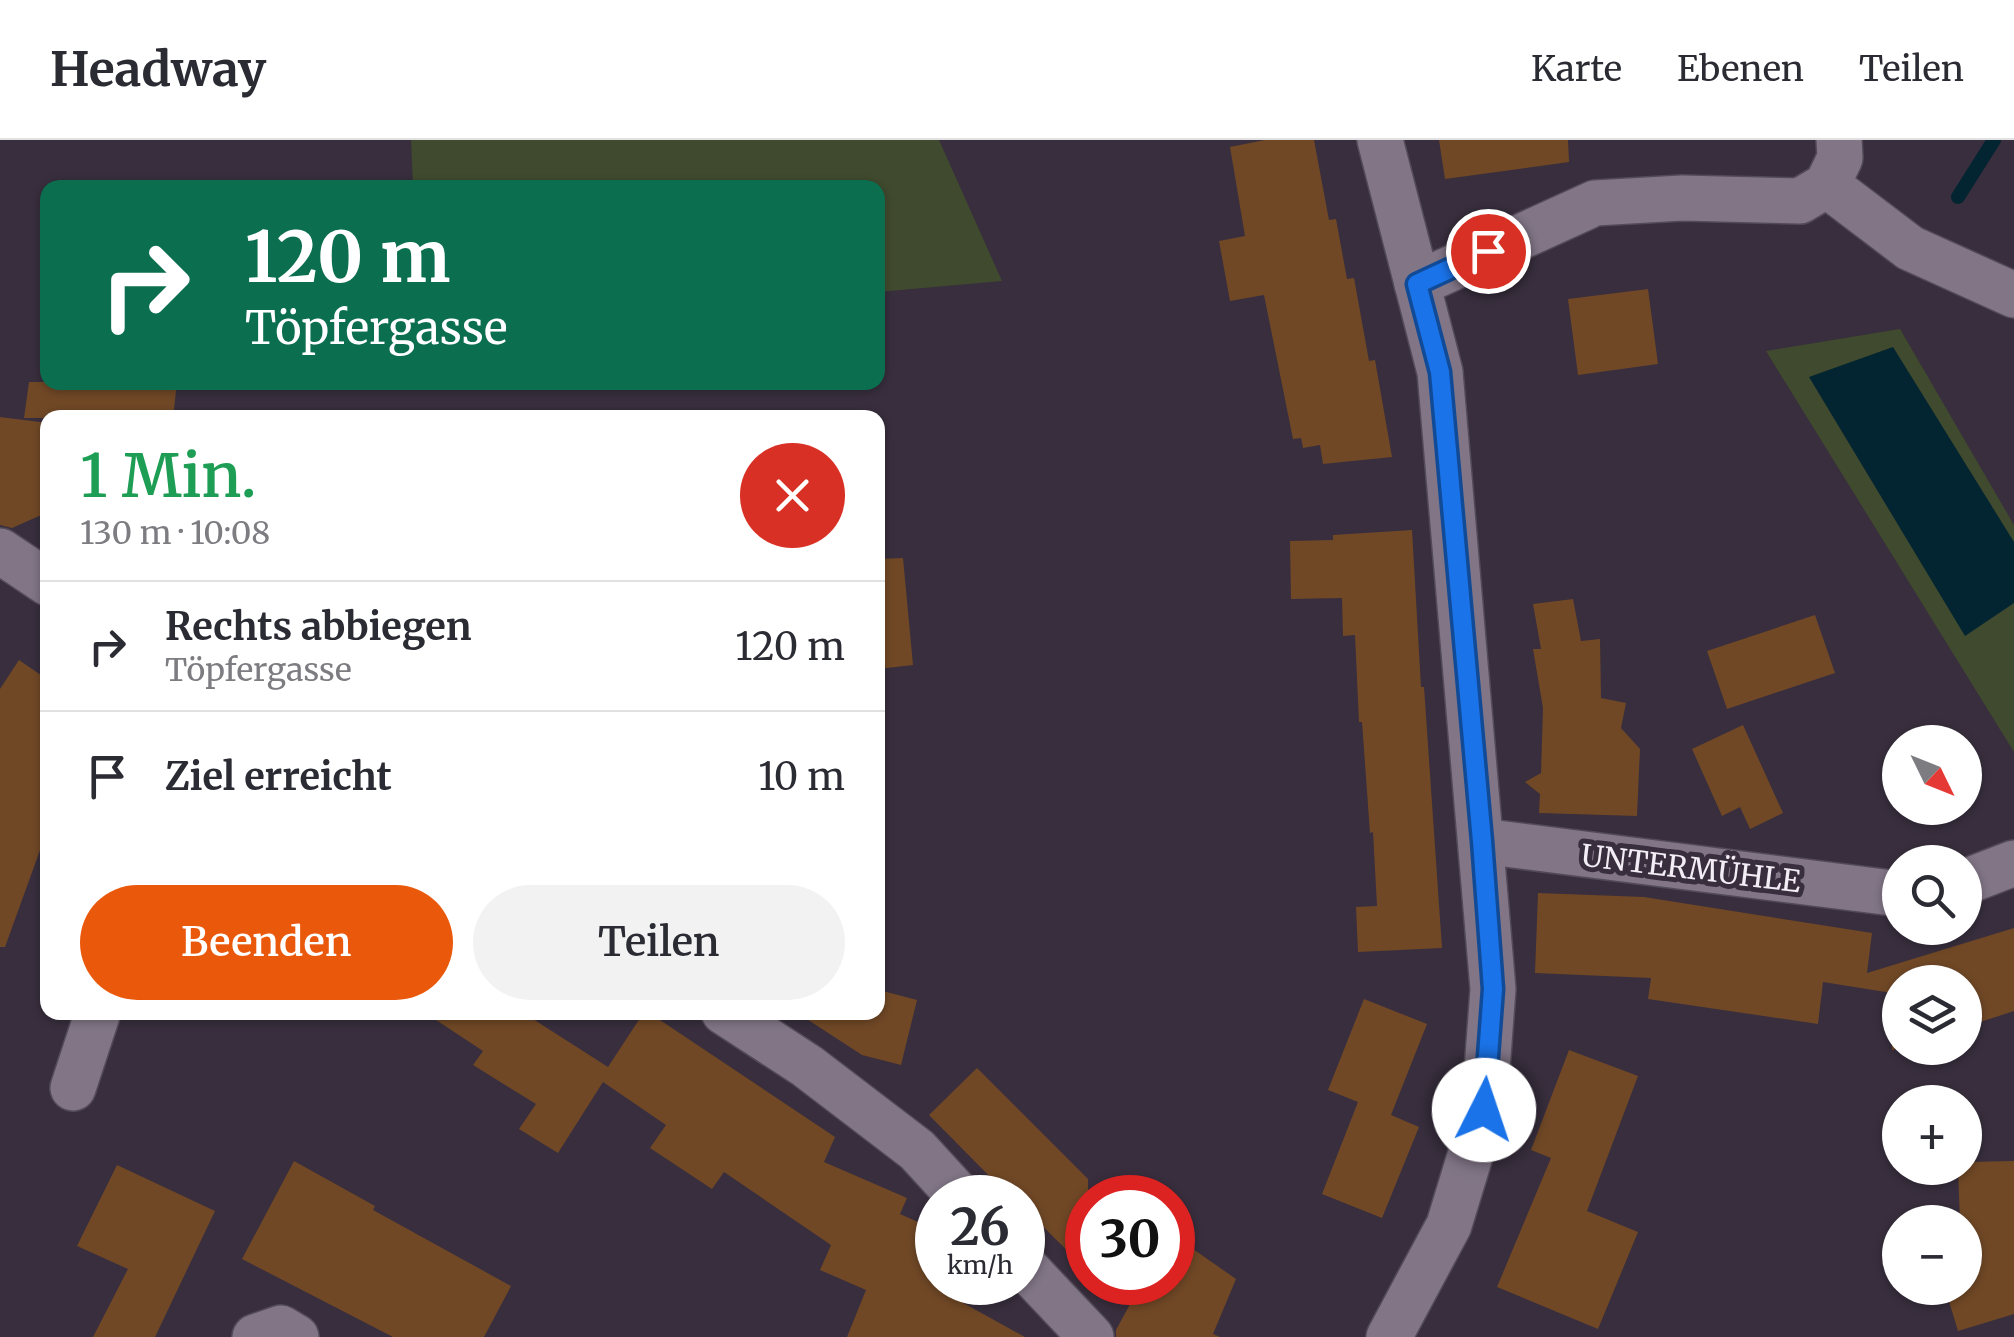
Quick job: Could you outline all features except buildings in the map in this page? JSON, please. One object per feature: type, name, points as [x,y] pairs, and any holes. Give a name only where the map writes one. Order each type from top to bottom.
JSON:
[{"type":"street","points":[[1380,140],[1442,389],[1493,989],[1484,1110],[1449,1225],[1390,1337]]},
{"type":"street","points":[[1417,284],[1595,203],[1682,198],[1800,201],[1827,186],[1840,158],[1839,140]]},
{"type":"street","points":[[1827,186],[1910,248],[2014,294]]},
{"type":"street","points":[[2,560],[40,579]]},
{"type":"street","name":"UNTERMÜHLE","points":[[1482,841],[1882,892]]},
{"type":"street","points":[[1982,875],[2014,863]]},
{"type":"street","points":[[72,1088],[95,1020]]},
{"type":"street","points":[[736,1020],[807,1066],[916,1150],[939,1175]]},
{"type":"street","points":[[1045,1288],[1091,1337]]},
{"type":"street","points":[[255,1337],[281,1328],[296,1337]]},
{"type":"green space","points":[[411,140],[939,140],[1002,281],[885,291],[885,180],[413,180]]},
{"type":"green space","points":[[1900,329],[2014,525],[2014,752],[1766,351]]},
{"type":"water","points":[[1893,347],[2014,542],[2014,603],[1965,636],[1809,377]]},
{"type":"waterway","points":[[1958,197],[1994,140]]},
{"type":"route","points":[[1484,1110],[1493,989],[1482,841],[1440,372],[1417,284],[1488,251]]}]
